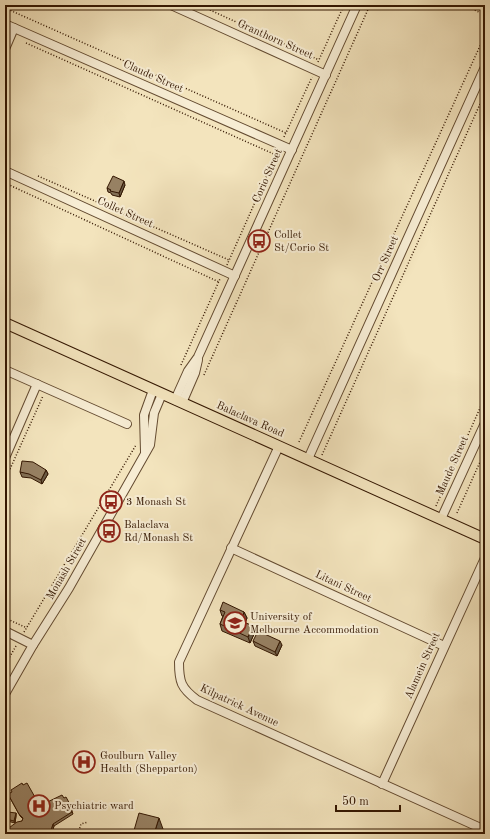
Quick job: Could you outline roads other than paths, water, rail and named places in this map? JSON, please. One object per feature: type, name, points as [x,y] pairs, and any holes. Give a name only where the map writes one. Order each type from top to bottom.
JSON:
[{"type":"main road","name":"Balaclava Road","points":[[5,323],[485,539]]},
{"type":"street","name":"Granthorn Street","points":[[171,5],[326,75]]},
{"type":"street","name":"Corio Street","points":[[179,402],[188,370],[198,357],[357,5]]},
{"type":"street","name":"Claude Street","points":[[5,24],[292,150]]},
{"type":"street","points":[[5,49],[14,28]]},
{"type":"street","name":"Orr Street","points":[[308,459],[485,67]]},
{"type":"street","name":"Collet Street","points":[[5,171],[235,276]]},
{"type":"street","points":[[5,370],[127,424]]},
{"type":"street","points":[[5,458],[37,384]]},
{"type":"street","name":"Monash Street","points":[[5,694],[33,645],[69,588],[150,445],[157,392]]},
{"type":"street","name":"Maude Street","points":[[441,519],[485,423]]},
{"type":"street","name":"Kilpatrick Avenue","points":[[279,446],[180,662],[179,678],[186,691],[197,700],[485,830]]},
{"type":"street","name":"Litani Street","points":[[231,548],[444,646]]},
{"type":"street","name":"Alamein Street","points":[[382,784],[485,558]]},
{"type":"street","points":[[5,631],[33,645]]},
{"type":"place","name":"Collet St/Corio St","points":[[259,241]]},
{"type":"place","name":"3 Monash St","points":[[111,502]]},
{"type":"place","name":"Balaclava Rd/Monash St","points":[[109,531]]},
{"type":"place","name":"University of Melbourne Accommodation","points":[[235,623]]},
{"type":"place","name":"Goulburn Valley Health (Shepparton)","points":[[84,762]]},
{"type":"place","name":"Psychiatric ward","points":[[39,806]]}]
